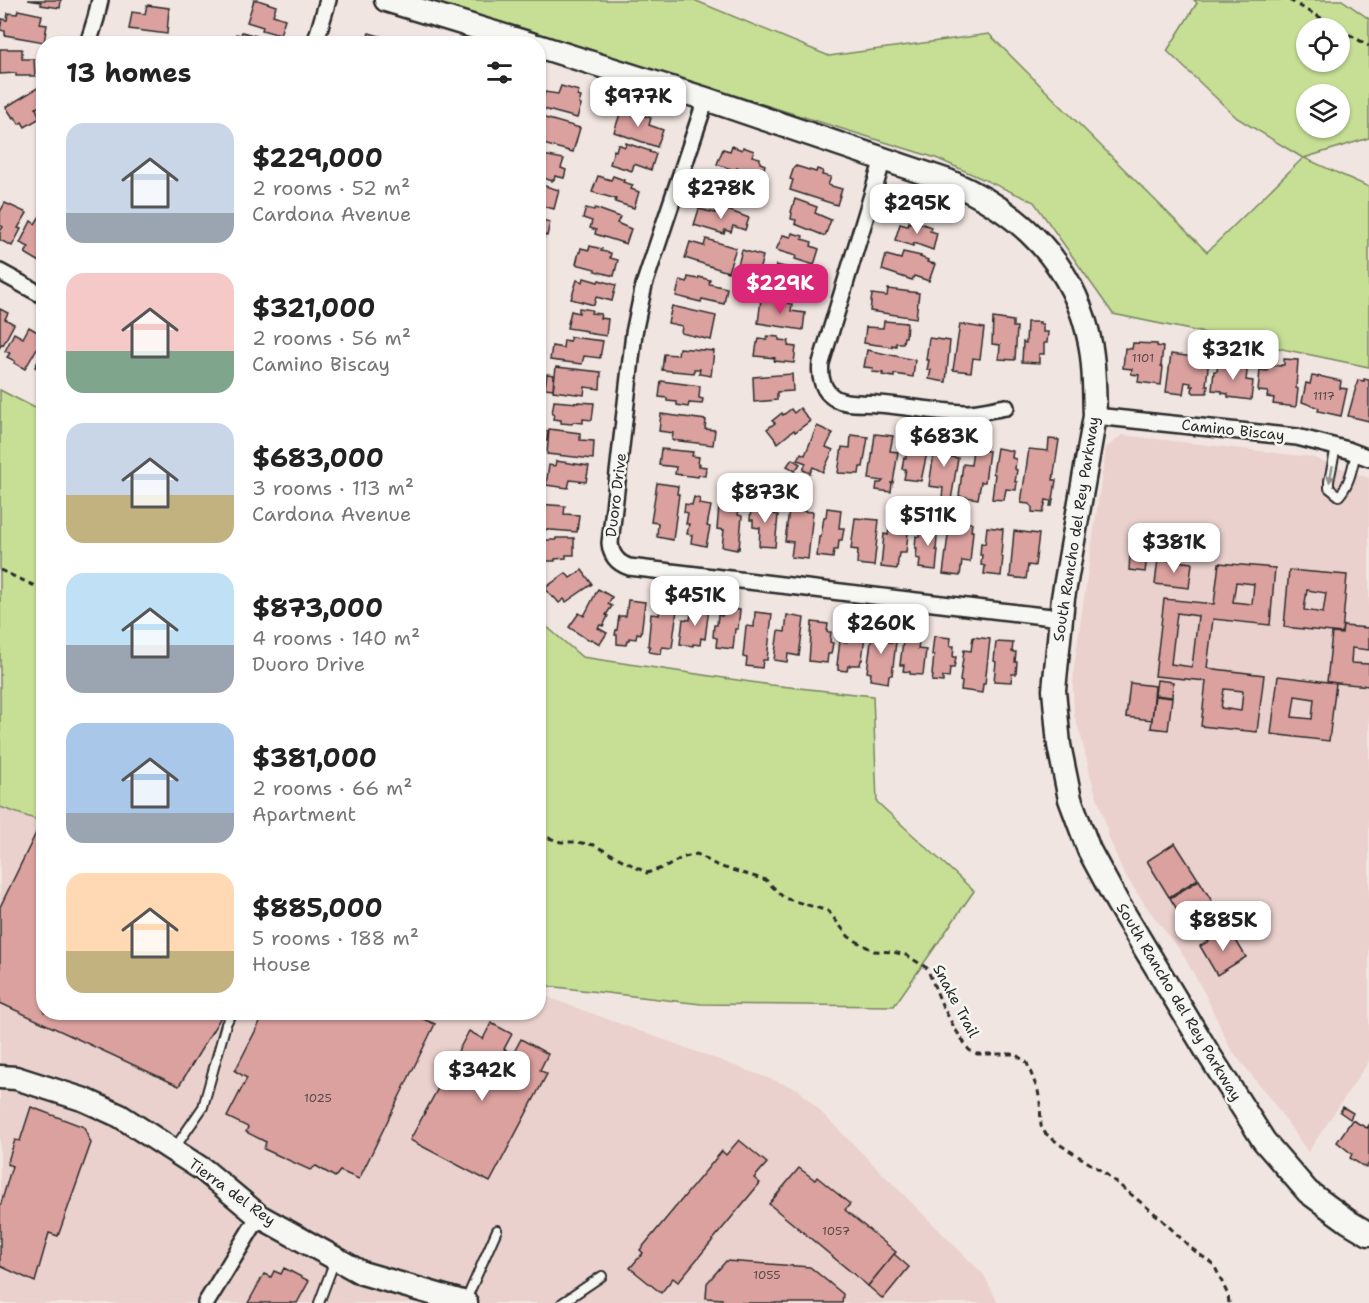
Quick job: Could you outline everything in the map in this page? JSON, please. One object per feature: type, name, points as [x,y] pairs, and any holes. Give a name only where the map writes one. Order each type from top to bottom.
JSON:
[{"type":"street","points":[[90,36],[100,0]]},
{"type":"street","points":[[317,36],[328,0]]},
{"type":"street","name":"South Rancho del Rey Parkway","points":[[386,0],[503,36]]},
{"type":"street","name":"South Rancho del Rey Parkway","points":[[546,49],[706,99],[948,181],[988,200],[1006,212],[1024,226],[1050,256],[1071,289],[1086,326],[1091,345],[1095,417],[1060,618],[1054,690],[1059,745],[1070,799],[1089,850],[1118,902],[1264,1141],[1308,1192],[1369,1234]]},
{"type":"street","name":"Duoro Drive","points":[[706,99],[644,285],[634,333],[610,543],[613,555],[622,565],[629,567],[1060,618]]},
{"type":"street","points":[[883,159],[821,363],[820,371],[824,387],[836,399],[852,403],[875,403],[968,413],[1006,407]]},
{"type":"street","points":[[0,272],[36,292]]},
{"type":"street","name":"Camino Biscay","points":[[1095,417],[1298,437],[1363,455]]},
{"type":"street","name":"Tierra del Rey","points":[[0,1077],[16,1078],[85,1100],[120,1116],[205,1171],[259,1216],[362,1273],[465,1303]]},
{"type":"street","points":[[206,1303],[259,1216]]},
{"type":"lane","points":[[1336,447],[1329,488],[1339,496],[1363,455]]},
{"type":"lane","points":[[173,1150],[203,1107],[228,1020]]},
{"type":"lane","points":[[465,1303],[497,1230]]},
{"type":"lane","points":[[319,1303],[336,1259]]},
{"type":"lane","points":[[562,1303],[602,1276]]},
{"type":"path","points":[[1289,0],[1320,18]]},
{"type":"path","points":[[1350,35],[1369,46]]},
{"type":"path","points":[[0,570],[36,586]]},
{"type":"path","name":"Snake Trail","points":[[546,837],[561,842],[594,845],[647,873],[668,866],[681,858],[697,854],[718,866],[766,880],[784,898],[828,910],[849,937],[874,951],[906,955],[927,968],[942,1005],[969,1050],[977,1054],[1015,1054],[1027,1063],[1038,1091],[1041,1126],[1045,1133],[1102,1171],[1214,1265],[1228,1295],[1229,1303]]},
{"type":"shaded area","points":[[1122,435],[1311,457],[1369,478],[1369,1061],[1308,1152],[1272,1101],[1230,1048],[1205,994],[1182,953],[1123,872],[1109,838],[1074,715],[1074,666],[1106,448]]},
{"type":"shaded area","points":[[0,807],[36,820],[36,1020],[546,1020],[546,997],[798,1089],[984,1275],[998,1303],[0,1303]]},
{"type":"green space","points":[[427,0],[694,0],[829,56],[989,34],[1207,252],[1303,158],[1237,118],[1167,51],[1197,3],[1194,0],[1342,0],[1369,19],[1369,138],[1304,158],[1369,187],[1369,367],[1113,314],[1034,202],[936,158]]},
{"type":"green space","points":[[0,390],[36,408],[36,820],[0,807]]},
{"type":"green space","points":[[546,626],[582,657],[771,685],[873,696],[877,802],[974,891],[894,1006],[701,1004],[546,986]]},
{"type":"building","points":[[28,0],[61,0],[60,8]]},
{"type":"building","points":[[254,0],[276,6],[273,15],[285,19],[280,35],[262,30],[263,27],[247,22]]},
{"type":"building","points":[[147,5],[169,8],[167,34],[129,29],[132,12],[145,14]]},
{"type":"building","points":[[18,10],[42,15],[40,24],[47,25],[45,36],[36,36],[36,41],[5,35],[5,31],[0,30],[2,19],[7,20],[8,13],[17,14]]},
{"type":"building","points":[[242,32],[256,36],[235,36],[236,34],[241,35]]},
{"type":"building","points":[[0,49],[22,49],[22,59],[34,59],[35,76],[16,76],[16,73],[0,74]]},
{"type":"building","points":[[561,86],[579,91],[577,96],[581,97],[579,104],[581,105],[577,118],[546,110],[546,92],[558,94]]},
{"type":"building","points":[[36,89],[36,120],[25,127],[22,122],[19,124],[15,117],[13,118],[6,107]]},
{"type":"building","points":[[622,108],[651,118],[649,125],[663,130],[657,147],[614,132]]},
{"type":"building","points":[[546,118],[580,128],[573,152],[546,145]]},
{"type":"building","points":[[626,143],[656,154],[651,170],[634,164],[632,171],[610,164],[618,144],[625,147]]},
{"type":"building","points":[[732,146],[754,151],[752,156],[760,158],[760,163],[765,165],[762,176],[737,168],[736,171],[717,164],[723,149],[730,151]]},
{"type":"building","points":[[546,156],[564,159],[561,168],[566,170],[564,178],[555,176],[552,181],[546,179]]},
{"type":"building","points":[[796,166],[816,172],[817,169],[823,171],[822,175],[831,177],[828,185],[842,189],[837,205],[790,190],[793,180],[790,179]]},
{"type":"building","points":[[713,172],[750,185],[743,202],[735,200],[734,203],[707,189]]},
{"type":"building","points":[[598,176],[611,180],[613,176],[633,185],[631,189],[639,192],[634,208],[615,202],[616,199],[592,192]]},
{"type":"building","points":[[546,186],[559,190],[554,209],[546,207]]},
{"type":"building","points":[[795,199],[817,207],[815,213],[831,220],[825,236],[795,224],[796,220],[791,219],[791,212]]},
{"type":"building","points":[[5,203],[27,213],[18,228],[21,229],[12,246],[0,240],[0,231],[3,227],[0,225],[0,212]]},
{"type":"building","points":[[717,206],[749,218],[745,230],[733,226],[731,232],[725,230],[724,234],[694,225],[699,209],[715,213]]},
{"type":"building","points":[[586,208],[594,210],[595,208],[620,217],[617,223],[631,229],[626,244],[595,234],[596,230],[590,228],[592,221],[583,218]]},
{"type":"building","points":[[31,221],[35,224],[36,222],[36,260],[25,253],[29,247],[20,243]]},
{"type":"building","points":[[546,221],[550,222],[546,236]]},
{"type":"building","points":[[909,222],[931,227],[930,231],[937,233],[933,250],[914,243],[913,246],[895,240],[900,224],[908,226]]},
{"type":"building","points":[[792,233],[803,236],[802,239],[812,242],[811,246],[819,249],[814,265],[776,250],[783,235],[791,237]]},
{"type":"building","points":[[706,239],[736,248],[728,272],[685,258],[690,242],[704,246]]},
{"type":"building","points":[[590,246],[611,253],[610,258],[618,260],[614,276],[576,264],[581,248],[589,250]]},
{"type":"building","points":[[742,250],[763,256],[759,271],[738,265]]},
{"type":"building","points":[[903,252],[921,256],[928,260],[927,262],[935,264],[929,281],[914,276],[912,280],[882,270],[886,255],[901,259]]},
{"type":"building","points":[[776,265],[798,270],[796,278],[813,282],[809,299],[778,290],[778,286],[772,284]]},
{"type":"building","points":[[688,277],[710,280],[709,284],[727,288],[724,304],[702,299],[701,302],[676,296],[680,280],[687,282]]},
{"type":"building","points":[[584,278],[616,285],[612,301],[596,297],[594,305],[571,299],[577,280],[583,282]]},
{"type":"building","points":[[888,289],[919,293],[916,318],[870,311],[872,294],[887,296]]},
{"type":"building","points":[[761,299],[792,304],[791,311],[805,313],[803,330],[758,323]]},
{"type":"building","points":[[672,306],[716,316],[711,340],[681,333],[682,326],[668,323]]},
{"type":"building","points":[[579,308],[592,310],[591,313],[601,314],[600,318],[608,319],[606,336],[567,328],[571,311],[579,313]]},
{"type":"building","points":[[0,309],[8,313],[5,319],[14,324],[0,347]]},
{"type":"building","points":[[993,318],[1013,321],[1013,327],[1017,327],[1015,360],[999,359],[1000,345],[992,344]]},
{"type":"building","points":[[884,321],[907,323],[903,343],[896,343],[896,346],[892,345],[892,347],[864,343],[866,327],[883,328]]},
{"type":"building","points":[[1027,322],[1040,322],[1039,324],[1043,324],[1043,332],[1048,332],[1047,343],[1044,343],[1044,354],[1039,354],[1039,363],[1022,362]]},
{"type":"building","points":[[960,324],[984,328],[980,359],[973,358],[971,372],[953,370]]},
{"type":"building","points":[[29,327],[36,331],[36,350],[25,369],[7,357],[10,353],[5,351],[14,333],[23,338]]},
{"type":"building","points":[[767,336],[779,337],[779,340],[789,341],[788,346],[796,347],[794,363],[755,356],[759,339],[767,340]]},
{"type":"building","points":[[570,337],[603,341],[600,358],[584,356],[582,364],[550,360],[552,346],[563,348],[564,340],[570,341]]},
{"type":"building","points":[[929,338],[950,341],[946,382],[929,379],[931,370],[927,370],[929,360],[926,360]]},
{"type":"building","points":[[1133,343],[1157,344],[1163,347],[1161,385],[1138,382],[1139,375],[1131,374],[1132,369],[1123,368],[1125,348],[1132,349]]},
{"type":"building","points":[[679,348],[714,351],[711,376],[699,374],[700,369],[694,369],[694,373],[662,370],[664,354],[678,355]]},
{"type":"building","points":[[867,350],[915,360],[913,377],[894,374],[894,377],[872,372],[873,368],[864,367]]},
{"type":"building","points":[[1171,354],[1209,359],[1207,393],[1194,393],[1193,386],[1190,386],[1191,383],[1185,382],[1183,394],[1166,392]]},
{"type":"building","points":[[1284,359],[1298,360],[1296,407],[1273,404],[1274,398],[1267,397],[1268,392],[1258,391],[1260,370],[1267,371],[1268,365],[1284,365]]},
{"type":"building","points":[[1226,362],[1248,364],[1246,380],[1253,381],[1251,400],[1228,397],[1228,394],[1222,391],[1212,390],[1214,371],[1217,371],[1218,363],[1225,364]]},
{"type":"building","points":[[556,367],[601,372],[600,389],[585,387],[584,395],[553,391]]},
{"type":"building","points":[[547,374],[554,375],[553,389],[546,388]]},
{"type":"building","points":[[792,374],[793,391],[777,392],[777,400],[754,402],[753,377]]},
{"type":"building","points":[[1312,376],[1341,381],[1340,388],[1347,389],[1341,416],[1318,411],[1319,408],[1302,402],[1306,383],[1310,384]]},
{"type":"building","points":[[1364,379],[1369,380],[1369,421],[1348,416],[1358,380],[1364,381]]},
{"type":"building","points":[[661,381],[700,386],[699,398],[703,399],[702,404],[689,403],[688,407],[659,397]]},
{"type":"building","points":[[554,401],[594,403],[592,420],[583,419],[583,423],[573,422],[572,424],[561,423],[561,420],[553,419]]},
{"type":"building","points":[[800,408],[810,421],[778,443],[767,429],[775,423],[772,421],[782,413],[783,415],[791,409],[794,413]]},
{"type":"building","points":[[661,414],[706,420],[705,429],[715,430],[713,445],[672,440],[673,433],[659,431]]},
{"type":"building","points":[[817,426],[833,433],[826,447],[833,450],[823,472],[813,467],[810,473],[803,470],[806,463],[798,460],[801,453],[805,455]]},
{"type":"building","points":[[549,429],[580,433],[580,440],[594,441],[593,459],[547,454]]},
{"type":"building","points":[[875,434],[893,436],[890,451],[898,452],[891,492],[876,490],[877,483],[883,481],[869,479]]},
{"type":"building","points":[[851,435],[868,437],[863,467],[860,467],[859,474],[838,473],[842,447],[850,448]]},
{"type":"building","points":[[1049,439],[1059,440],[1052,506],[1050,506],[1051,501],[1046,500],[1043,513],[1032,512],[1029,504],[1021,503],[1029,449],[1048,451]]},
{"type":"building","points":[[912,440],[929,443],[921,481],[904,479],[906,469],[902,469],[904,457],[906,458],[908,447],[911,448]]},
{"type":"building","points":[[936,440],[953,442],[951,457],[958,458],[951,500],[942,498],[943,488],[929,486]]},
{"type":"building","points":[[997,448],[1013,451],[1012,458],[1016,459],[1016,490],[1006,489],[1004,500],[992,499]]},
{"type":"building","points":[[661,449],[693,452],[692,456],[699,457],[699,466],[706,467],[705,476],[675,474],[676,467],[659,465]]},
{"type":"building","points":[[973,449],[989,451],[985,482],[981,482],[978,499],[959,496],[963,464],[971,465]]},
{"type":"building","points":[[792,459],[800,464],[795,471],[787,466]]},
{"type":"building","points":[[556,461],[589,466],[586,482],[570,480],[568,488],[546,485],[549,465],[555,466]]},
{"type":"building","points":[[657,483],[678,486],[673,540],[657,537],[658,523],[651,522]]},
{"type":"building","points":[[694,497],[700,499],[699,504],[711,506],[706,546],[691,543],[692,535],[687,534],[689,524],[686,524],[688,513],[684,512],[685,504],[692,505]]},
{"type":"building","points":[[792,502],[801,503],[800,511],[813,512],[808,559],[791,557],[793,542],[785,541]]},
{"type":"building","points":[[755,504],[775,508],[774,514],[778,515],[775,547],[759,546],[760,528],[753,527],[753,520],[750,520],[751,508],[755,508]]},
{"type":"building","points":[[546,505],[565,506],[564,514],[579,515],[577,532],[546,530]]},
{"type":"building","points":[[719,506],[739,509],[738,515],[742,516],[739,549],[737,550],[722,547],[724,530],[717,529]]},
{"type":"building","points":[[827,508],[841,510],[839,528],[844,528],[842,540],[839,540],[838,550],[834,550],[833,558],[817,556],[819,537],[821,537]]},
{"type":"building","points":[[855,518],[879,520],[874,566],[857,564],[858,550],[851,549]]},
{"type":"building","points":[[891,521],[909,523],[906,553],[899,553],[897,569],[881,567],[884,534],[888,535]]},
{"type":"building","points":[[964,522],[972,523],[970,562],[962,561],[960,576],[943,574],[949,528],[963,530]]},
{"type":"building","points":[[922,523],[938,524],[936,570],[919,568],[920,559],[916,558],[916,536],[920,537]]},
{"type":"building","points":[[987,527],[1003,529],[1001,576],[984,574],[985,566],[981,565],[981,543],[985,544]]},
{"type":"building","points":[[1014,531],[1039,534],[1035,566],[1028,565],[1026,579],[1010,577]]},
{"type":"building","points":[[556,538],[574,538],[574,555],[566,555],[566,558],[555,559],[555,561],[546,561],[546,540],[556,540]]},
{"type":"building","points":[[1130,555],[1147,557],[1145,572],[1129,570]]},
{"type":"building","points":[[1158,559],[1192,563],[1189,588],[1155,584]]},
{"type":"building","points":[[1219,563],[1275,568],[1270,625],[1213,619],[1207,668],[1264,675],[1257,732],[1201,726],[1206,681],[1155,676],[1164,599],[1214,604]],"holes":[[[1236,582],[1254,584],[1252,604],[1233,602]],[[1177,613],[1198,616],[1192,667],[1171,664]],[[1224,689],[1243,691],[1241,711],[1221,708]]]},
{"type":"building","points":[[582,570],[592,584],[566,602],[564,599],[559,603],[546,587],[566,573],[570,578]]},
{"type":"building","points":[[1289,570],[1347,575],[1342,633],[1284,627]],"holes":[[[1307,590],[1326,593],[1323,613],[1304,610]]]},
{"type":"building","points":[[598,589],[612,597],[608,604],[612,606],[606,615],[608,616],[603,626],[600,625],[598,628],[607,633],[600,644],[591,639],[588,640],[569,627],[579,613],[584,616]]},
{"type":"building","points":[[628,600],[645,602],[641,634],[637,633],[636,639],[629,638],[626,645],[617,644],[617,635],[615,635],[619,616],[626,616]]},
{"type":"building","points":[[661,600],[678,602],[672,648],[662,647],[661,654],[649,652],[650,646],[648,646],[651,614],[659,615]]},
{"type":"building","points":[[692,606],[709,608],[705,639],[701,638],[700,645],[693,644],[693,646],[680,644],[683,619],[690,620]]},
{"type":"building","points":[[723,608],[740,610],[733,649],[716,647],[717,638],[713,637],[714,625],[717,625],[718,615],[722,616]]},
{"type":"building","points":[[755,612],[772,614],[767,660],[763,660],[762,668],[746,666],[747,658],[743,657],[746,626],[754,627]]},
{"type":"building","points":[[787,615],[804,618],[799,656],[788,654],[787,662],[774,660],[778,631],[785,632]]},
{"type":"building","points":[[812,622],[828,624],[827,632],[831,632],[830,642],[833,643],[827,663],[809,661]]},
{"type":"building","points":[[849,626],[866,628],[862,660],[860,665],[848,666],[847,671],[838,670],[840,641],[847,642]]},
{"type":"building","points":[[873,626],[891,628],[889,642],[896,642],[892,675],[889,675],[888,683],[870,680],[871,673],[867,672]]},
{"type":"building","points":[[1343,626],[1369,628],[1369,650],[1352,648],[1351,663],[1369,664],[1369,686],[1327,682],[1332,633],[1342,634]]},
{"type":"building","points":[[904,633],[920,635],[918,649],[926,650],[923,675],[903,671],[904,665],[900,665]]},
{"type":"building","points":[[934,636],[951,638],[950,646],[954,646],[953,657],[956,657],[954,668],[950,668],[949,678],[943,677],[943,682],[932,681]]},
{"type":"building","points":[[973,637],[990,639],[982,693],[961,690],[964,650],[971,651]]},
{"type":"building","points":[[996,642],[1013,643],[1012,652],[1016,652],[1015,662],[1017,662],[1016,674],[1012,674],[1011,682],[994,681]]},
{"type":"building","points":[[1278,676],[1336,683],[1329,741],[1271,734]],"holes":[[[1295,696],[1314,699],[1312,719],[1292,717]]]},
{"type":"building","points":[[1157,680],[1173,682],[1172,697],[1155,695]]},
{"type":"building","points":[[1130,683],[1155,686],[1152,720],[1126,717]]},
{"type":"building","points":[[1155,696],[1172,698],[1168,730],[1151,728]]},
{"type":"building","points":[[36,833],[36,1020],[0,1003],[0,907]]},
{"type":"building","points":[[1175,843],[1198,879],[1169,897],[1147,861]]},
{"type":"building","points":[[1199,880],[1221,916],[1192,934],[1170,898]]},
{"type":"building","points":[[1229,929],[1246,957],[1217,975],[1200,946]]},
{"type":"building","points":[[37,1020],[219,1020],[179,1086]]},
{"type":"building","points":[[261,1020],[426,1020],[435,1024],[359,1179],[340,1171],[335,1177],[316,1166],[310,1170],[264,1149],[266,1142],[246,1132],[248,1127],[227,1117],[247,1078],[235,1071]]},
{"type":"building","points":[[491,1023],[512,1034],[504,1049],[513,1054],[521,1039],[548,1054],[540,1070],[547,1074],[490,1182],[410,1140],[469,1031],[483,1039]]},
{"type":"building","points":[[31,1107],[84,1127],[91,1143],[58,1236],[49,1233],[35,1282],[0,1266],[0,1207],[12,1166],[7,1164],[15,1140],[20,1141]]},
{"type":"building","points":[[1343,1107],[1353,1113],[1350,1119],[1340,1112]]},
{"type":"building","points":[[1352,1120],[1367,1128],[1369,1125],[1369,1163],[1366,1168],[1350,1158],[1352,1154],[1337,1142]]},
{"type":"building","points":[[739,1140],[767,1163],[754,1178],[760,1183],[678,1282],[673,1278],[661,1293],[630,1268],[643,1253],[640,1250],[722,1151],[726,1155]]},
{"type":"building","points":[[799,1168],[815,1180],[817,1177],[850,1204],[845,1210],[896,1252],[868,1286],[769,1204]]},
{"type":"building","points":[[894,1254],[909,1267],[883,1299],[868,1286]]},
{"type":"building","points":[[726,1261],[810,1267],[843,1294],[842,1303],[722,1303],[722,1299],[706,1298],[707,1283]]},
{"type":"building","points":[[284,1268],[309,1281],[297,1303],[248,1303],[264,1274],[271,1277],[274,1271],[281,1274]]}]
